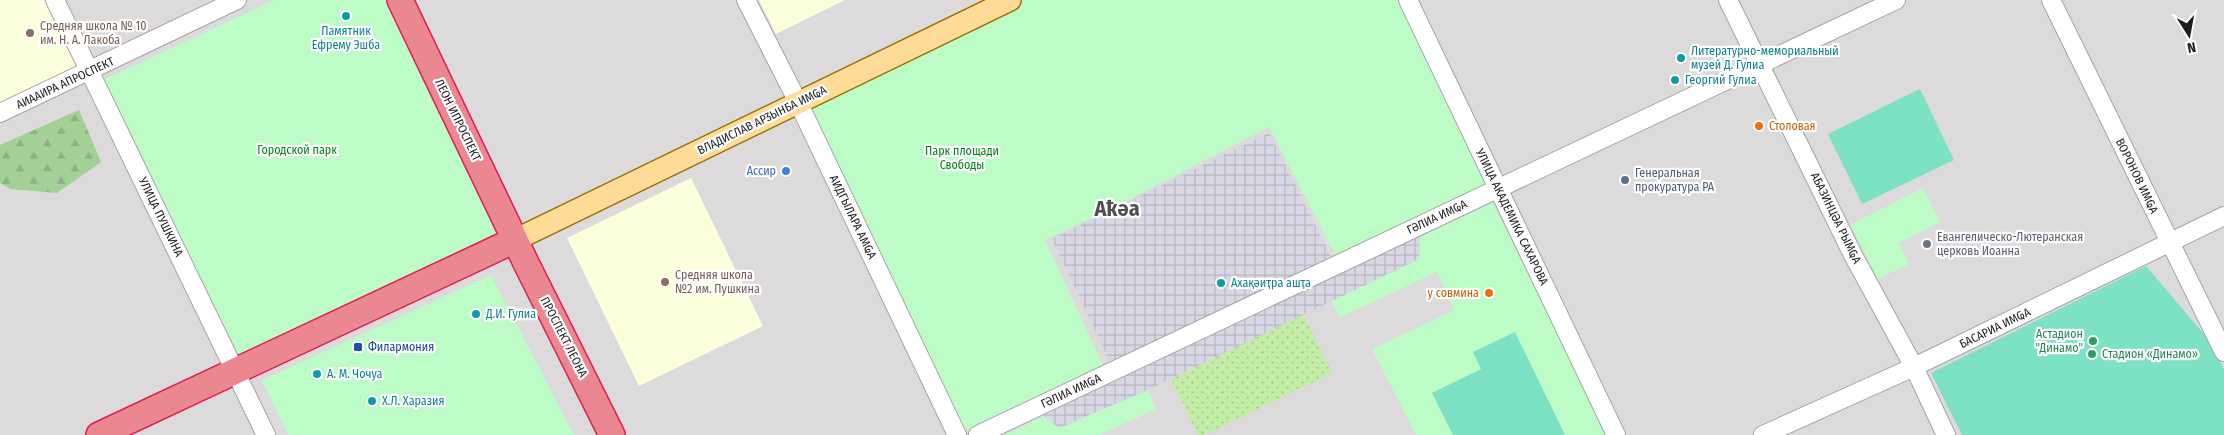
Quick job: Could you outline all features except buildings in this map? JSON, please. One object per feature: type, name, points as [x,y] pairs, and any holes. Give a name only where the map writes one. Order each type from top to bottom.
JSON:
[{"type":"highway","name":"ЛЕОН ИПРОСПЕКТ","points":[[400,0],[515,240]]},
{"type":"highway","points":[[99,435],[515,240]]},
{"type":"highway","name":"ПРОСПЕКТ ЛЕОНА","points":[[515,240],[612,435]]},
{"type":"main road","name":"ВЛАДИСЛАВ АРӠЫНБА ИМҨА","points":[[515,240],[1010,0]]},
{"type":"street","name":"УЛИЦА ПУШКИНА","points":[[55,0],[266,435]]},
{"type":"street","name":"АИААИРА АПРОСПЕКТ","points":[[0,113],[237,0]]},
{"type":"street","name":"АИДГЫЛАРА АМҨА","points":[[746,0],[798,102],[957,435]]},
{"type":"street","name":"УЛИЦА АКАДЕМИКА САХАРОВА","points":[[1408,0],[1616,435]]},
{"type":"street","name":"АБАЗИНЦӘА РЫМҨА","points":[[1728,0],[1853,255],[1914,367],[1946,435]]},
{"type":"street","name":"ГӘЛИА ИМҨА","points":[[978,435],[1896,0]]},
{"type":"street","name":"ВОРОНОВ ИМҨА","points":[[2051,0],[2224,352]]},
{"type":"street","name":"БАСАРИА ИМҨА","points":[[1763,435],[1914,367],[2224,216]]},
{"type":"shaded area","points":[[0,0],[2224,0],[2224,435],[0,435]]},
{"type":"shaded area","name":"Средняя школа № 10 им. Н. А. Лакоба","points":[[0,0],[44,0],[76,67],[0,104]]},
{"type":"shaded area","points":[[759,0],[845,0],[776,34]]},
{"type":"shaded area","name":"Ахақәиҭра ашҭа","points":[[1269,133],[1335,265],[1420,233],[1419,259],[1145,391],[1059,428],[1044,416],[1039,406],[1114,370],[1052,239]]},
{"type":"shaded area","name":"Средняя школа №2 им. Пушкина","points":[[691,178],[763,326],[639,386],[567,238]]},
{"type":"green space","name":"Городской парк","points":[[274,0],[386,0],[499,233],[240,357],[101,81]]},
{"type":"green space","name":"Парк площади Свободы","points":[[1019,0],[1399,0],[1486,184],[1335,255],[1269,127],[1117,206],[1045,240],[1103,365],[965,430],[806,104]]},
{"type":"green space","points":[[1920,89],[1954,160],[1862,204],[1828,134]]},
{"type":"green space","points":[[79,110],[101,162],[57,193],[11,189],[0,183],[0,145]]},
{"type":"green space","points":[[1923,188],[1940,222],[1899,243],[1909,264],[1878,279],[1850,225]]},
{"type":"green space","points":[[1491,199],[1607,435],[1416,435],[1372,349],[1454,310],[1437,272],[1339,318],[1332,301],[1419,259],[1420,233]]},
{"type":"green space","name":"Cтадион «Динамо»","points":[[2146,266],[2209,340],[2224,369],[2224,435],[1962,435],[1931,373]]},
{"type":"green space","points":[[491,275],[574,435],[288,435],[262,380]]},
{"type":"green space","points":[[1303,314],[1332,373],[1204,435],[1198,435],[1171,379]]},
{"type":"green space","points":[[1515,332],[1565,435],[1453,435],[1432,393],[1481,369],[1473,352]]},
{"type":"green space","points":[[1148,390],[1156,409],[1100,435],[1005,435],[1044,416],[1060,428]]},
{"type":"place","name":"Памятник Ефрему Эшба","points":[[346,16]]},
{"type":"place","name":"Средняя школа № 10 им. Н. А. Лакоба","points":[[30,33]]},
{"type":"place","name":"Литературно-мемориальный музей Д. Гулиа","points":[[1681,58]]},
{"type":"place","name":"Георгий Гулиа","points":[[1675,80]]},
{"type":"place","name":"Столовая","points":[[1759,126]]},
{"type":"place","name":"Ассир","points":[[786,171]]},
{"type":"place","name":"Генеральная прокуратура РА","points":[[1625,180]]},
{"type":"place","name":"Евангелическо-Лютеранская церковь Иоанна","points":[[1927,244]]},
{"type":"place","name":"Средняя школа №2 им. Пушкина","points":[[665,282]]},
{"type":"place","name":"Ахақәиҭра ашҭа","points":[[1221,283]]},
{"type":"place","name":"у совмина","points":[[1489,293]]},
{"type":"place","name":"Д.И. Гулиа","points":[[476,314]]},
{"type":"place","name":"Астадион \"Динамо\"","points":[[2093,341]]},
{"type":"place","name":"Филармония","points":[[358,347]]},
{"type":"place","name":"Cтадион «Динамо»","points":[[2092,354]]},
{"type":"place","name":"А. М. Чочуа","points":[[317,374]]},
{"type":"place","name":"Х.Л. Харазия","points":[[372,401]]},
{"type":"district","name":"Аҟəа","points":[[1117,208]]}]
